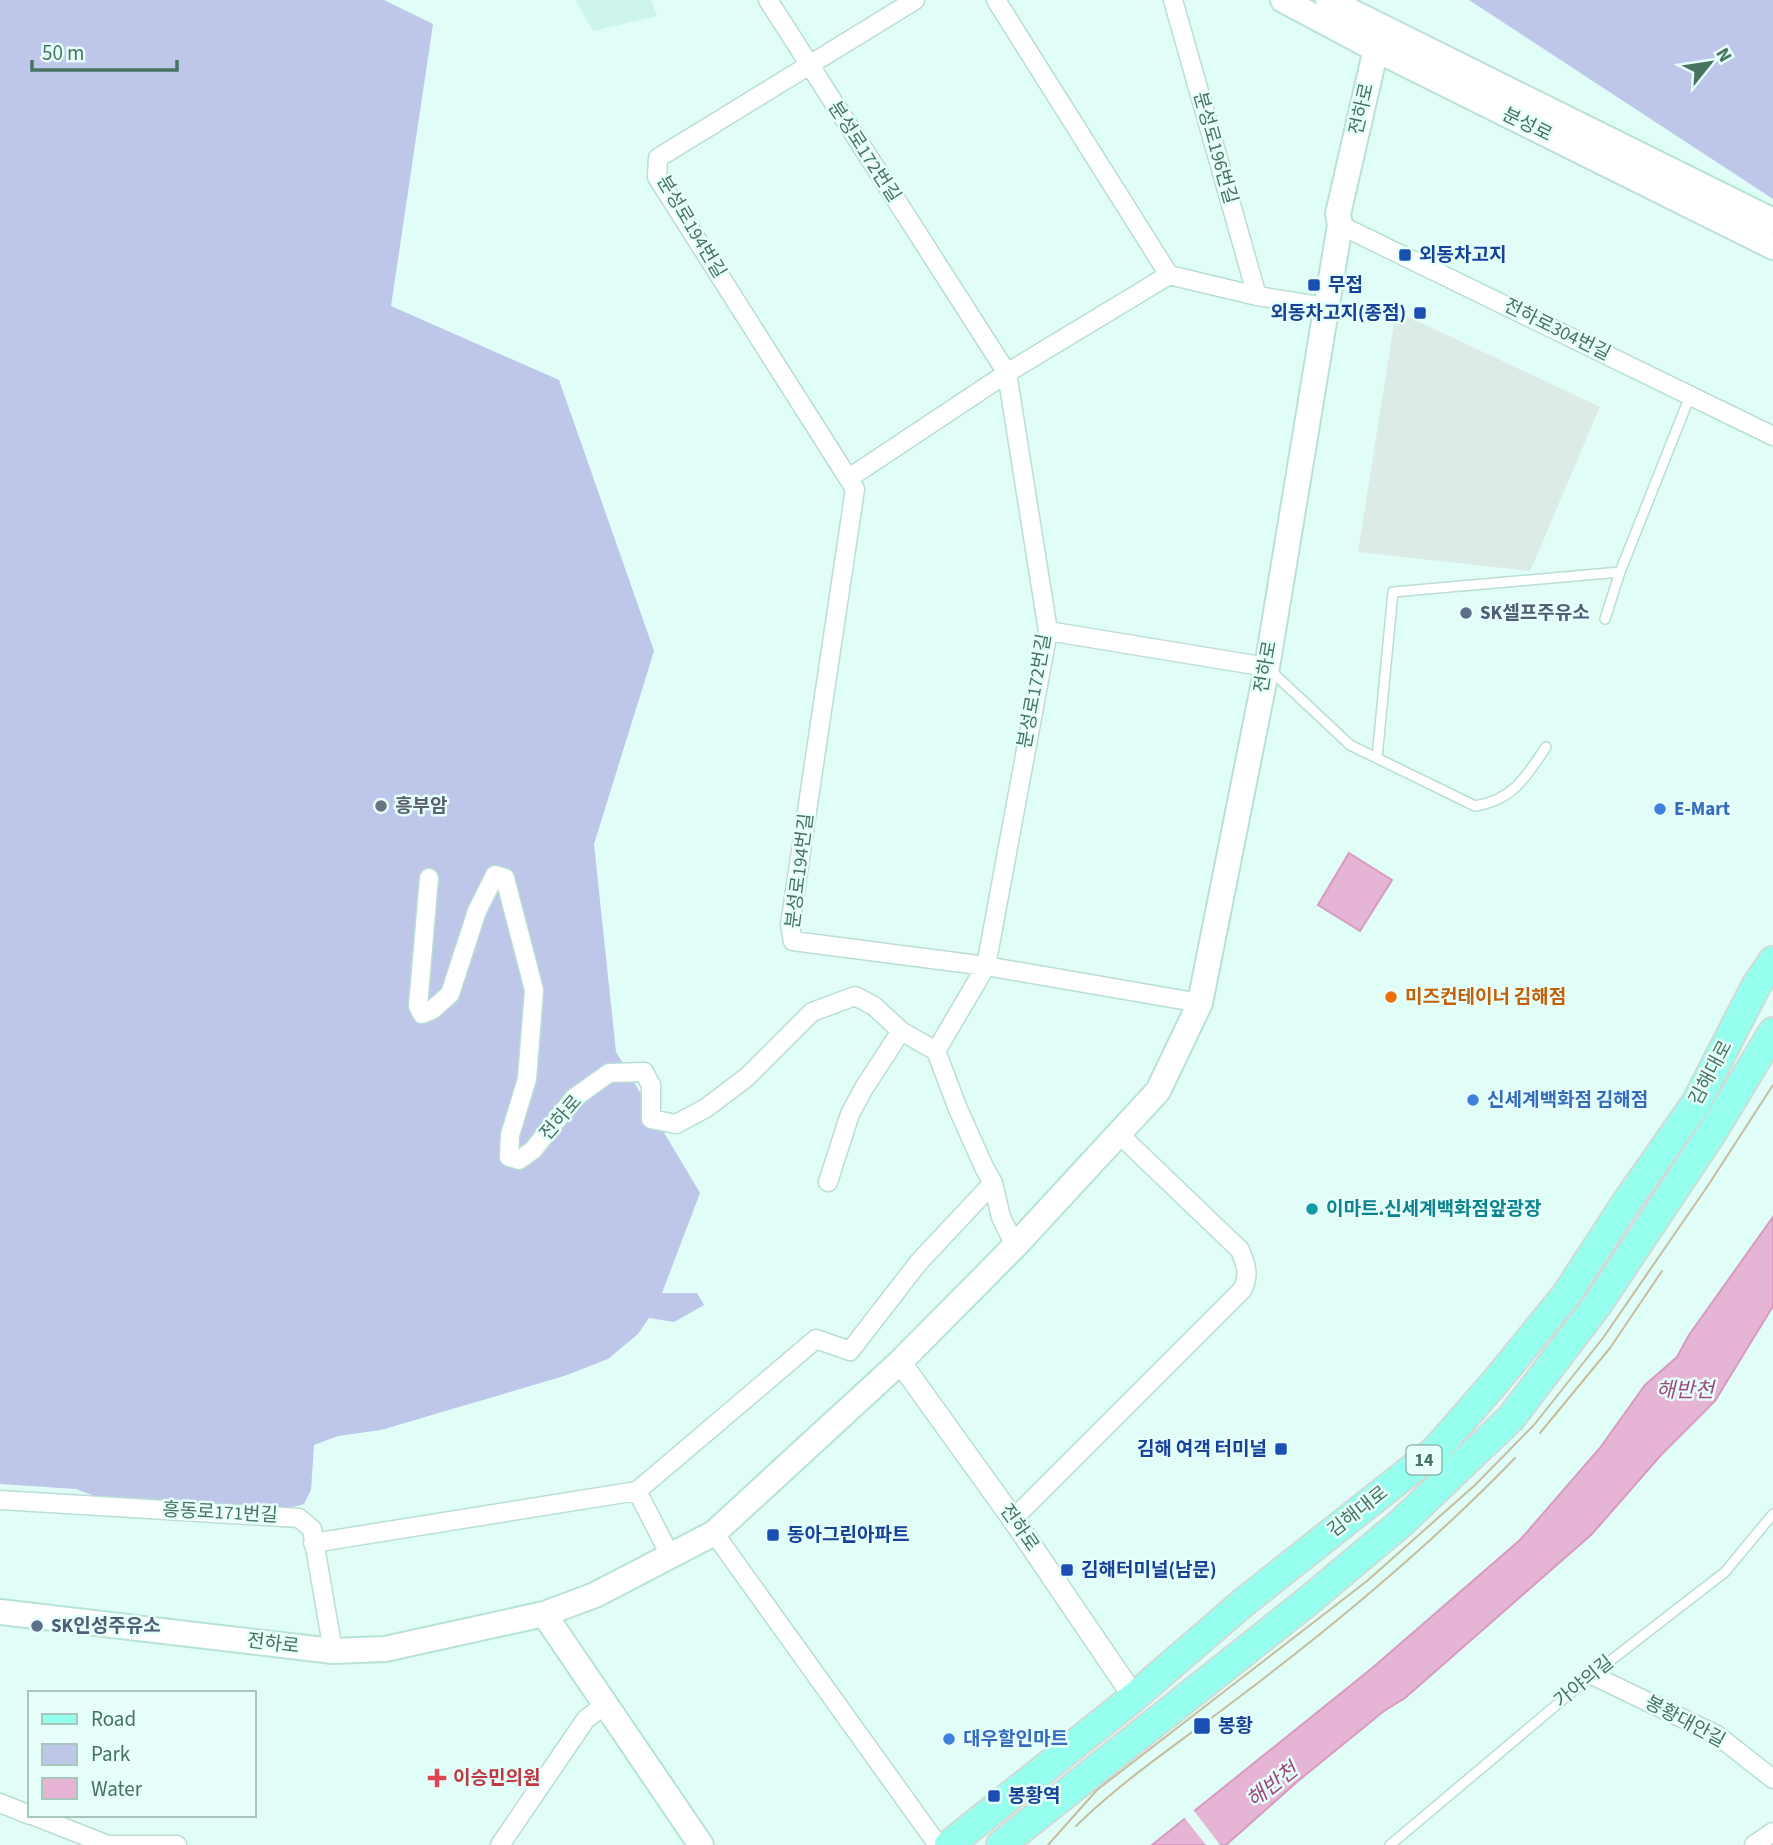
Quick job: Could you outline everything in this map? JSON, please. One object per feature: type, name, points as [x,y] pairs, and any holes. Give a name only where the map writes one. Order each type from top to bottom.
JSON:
[{"type":"main road","name":"분성로","points":[[1283,0],[1378,38],[1773,221]]},
{"type":"main road","name":"분성로","points":[[1328,0],[1378,38],[1773,247]]},
{"type":"main road","name":"전하로","points":[[0,1612],[333,1651],[385,1649],[544,1614],[595,1595],[713,1533],[900,1362],[1015,1246],[1158,1091],[1200,1003],[1267,667],[1340,225],[1338,214],[1378,38]]},
{"type":"main road","name":"김해대로","points":[[949,1845],[1133,1697],[1244,1602],[1436,1450],[1566,1295],[1696,1103],[1756,986],[1773,961]]},
{"type":"main road","name":"김해대로","points":[[1001,1845],[1308,1601],[1401,1523],[1511,1418],[1597,1305],[1713,1131],[1773,1032]]},
{"type":"main road","points":[[544,1614],[701,1845]]},
{"type":"street","name":"분성로172번길","points":[[768,0],[1007,373],[1048,631],[986,967]]},
{"type":"street","name":"분성로194번길","points":[[915,0],[658,158],[657,177],[855,489],[790,925],[793,941],[986,967],[1200,1003]]},
{"type":"street","points":[[996,0],[1169,275],[1257,296],[1325,307]]},
{"type":"street","name":"분성로196번길","points":[[1174,0],[1257,296]]},
{"type":"street","name":"전하로304번길","points":[[1340,225],[1773,436]]},
{"type":"street","points":[[849,478],[1007,373],[1169,275]]},
{"type":"street","points":[[1048,631],[1267,667]]},
{"type":"street","name":"전하로","points":[[429,878],[418,1006],[422,1014],[432,1010],[450,994],[477,911],[495,875],[505,878],[534,990],[527,1079],[510,1135],[509,1157],[519,1160],[533,1150],[574,1098],[610,1073],[643,1072],[651,1085],[651,1119],[676,1124],[706,1108],[747,1077],[812,1012],[855,996],[874,1006],[901,1031],[936,1051]]},
{"type":"street","points":[[986,967],[936,1051],[958,1109],[993,1184],[1001,1217],[1015,1246]]},
{"type":"street","points":[[828,1182],[850,1114],[901,1031]]},
{"type":"street","points":[[1013,1519],[1247,1282],[1247,1270],[1240,1250],[1119,1134]]},
{"type":"street","points":[[313,1544],[637,1491],[816,1339],[850,1351],[919,1262],[993,1184]]},
{"type":"street","name":"전하로","points":[[900,1362],[1013,1519],[1133,1697]]},
{"type":"street","points":[[637,1491],[671,1557]]},
{"type":"street","name":"흥동로171번길","points":[[0,1500],[299,1518],[312,1530],[333,1651]]},
{"type":"street","points":[[713,1533],[938,1845]]},
{"type":"street","name":"봉황대안길","points":[[1592,1675],[1717,1735],[1773,1779]]},
{"type":"street","points":[[500,1845],[586,1719],[606,1704]]},
{"type":"street","points":[[0,1803],[28,1814]]},
{"type":"street","points":[[36,1817],[108,1845],[177,1845]]},
{"type":"street","points":[[1754,1845],[1773,1832]]},
{"type":"lane","points":[[1605,619],[1620,572],[1691,394]]},
{"type":"lane","points":[[1377,758],[1393,592],[1620,572]]},
{"type":"lane","points":[[1267,667],[1350,745],[1475,806],[1494,803],[1514,790],[1546,747]]},
{"type":"lane","name":"가야의길","points":[[1390,1845],[1592,1675],[1725,1572],[1773,1514]]},
{"type":"shaded area","points":[[575,0],[651,0],[657,16],[593,31]]},
{"type":"shaded area","points":[[1396,311],[1600,407],[1530,571],[1358,552]]},
{"type":"green space","points":[[0,0],[384,0],[433,24],[391,306],[559,380],[654,651],[594,844],[616,1052],[700,1193],[662,1293],[697,1293],[704,1305],[674,1322],[649,1318],[638,1334],[608,1359],[564,1376],[381,1430],[338,1436],[314,1445],[311,1490],[304,1504],[293,1507],[146,1515],[76,1489],[0,1484]]},
{"type":"green space","points":[[1469,0],[1773,0],[1773,199]]},
{"type":"water","points":[[1349,853],[1392,880],[1360,931],[1318,905]]},
{"type":"water","name":"해반천","points":[[1773,1217],[1773,1306],[1715,1401],[1661,1455],[1592,1534],[1405,1698],[1384,1711],[1298,1781],[1226,1845],[1152,1845],[1371,1669],[1520,1540],[1600,1448],[1645,1385],[1677,1357],[1689,1335]]},
{"type":"pier","points":[[1192,1808],[1220,1845],[1206,1845],[1183,1816]]},
{"type":"tram line","points":[[1048,1845],[1097,1790],[1367,1581],[1475,1485],[1534,1425],[1603,1338],[1773,1085]]},
{"type":"tram line","points":[[1540,1433],[1610,1348],[1662,1271]]},
{"type":"tram line","points":[[1076,1826],[1134,1775],[1275,1670],[1346,1613],[1450,1522],[1515,1458]]},
{"type":"place","name":"외동차고지","points":[[1405,255]]},
{"type":"place","name":"무접","points":[[1314,285]]},
{"type":"place","name":"외동차고지(종점)","points":[[1420,313]]},
{"type":"place","name":"SK셀프주유소","points":[[1466,613]]},
{"type":"place","name":"흥부암","points":[[381,806]]},
{"type":"place","name":"E-Mart","points":[[1660,809]]},
{"type":"place","name":"미즈컨테이너 김해점","points":[[1391,997]]},
{"type":"place","name":"신세계백화점 김해점","points":[[1473,1100]]},
{"type":"place","name":"이마트.신세계백화점앞광장","points":[[1312,1209]]},
{"type":"place","name":"김해 여객 터미널","points":[[1281,1449]]},
{"type":"place","name":"동아그린아파트","points":[[773,1535]]},
{"type":"place","name":"김해터미널(남문)","points":[[1067,1570]]},
{"type":"place","name":"SK인성주유소","points":[[37,1626]]},
{"type":"place","name":"봉황","points":[[1202,1726]]},
{"type":"place","name":"대우할인마트","points":[[949,1739]]},
{"type":"place","name":"이승민의원","points":[[437,1778]]},
{"type":"place","name":"봉황역","points":[[994,1796]]}]
